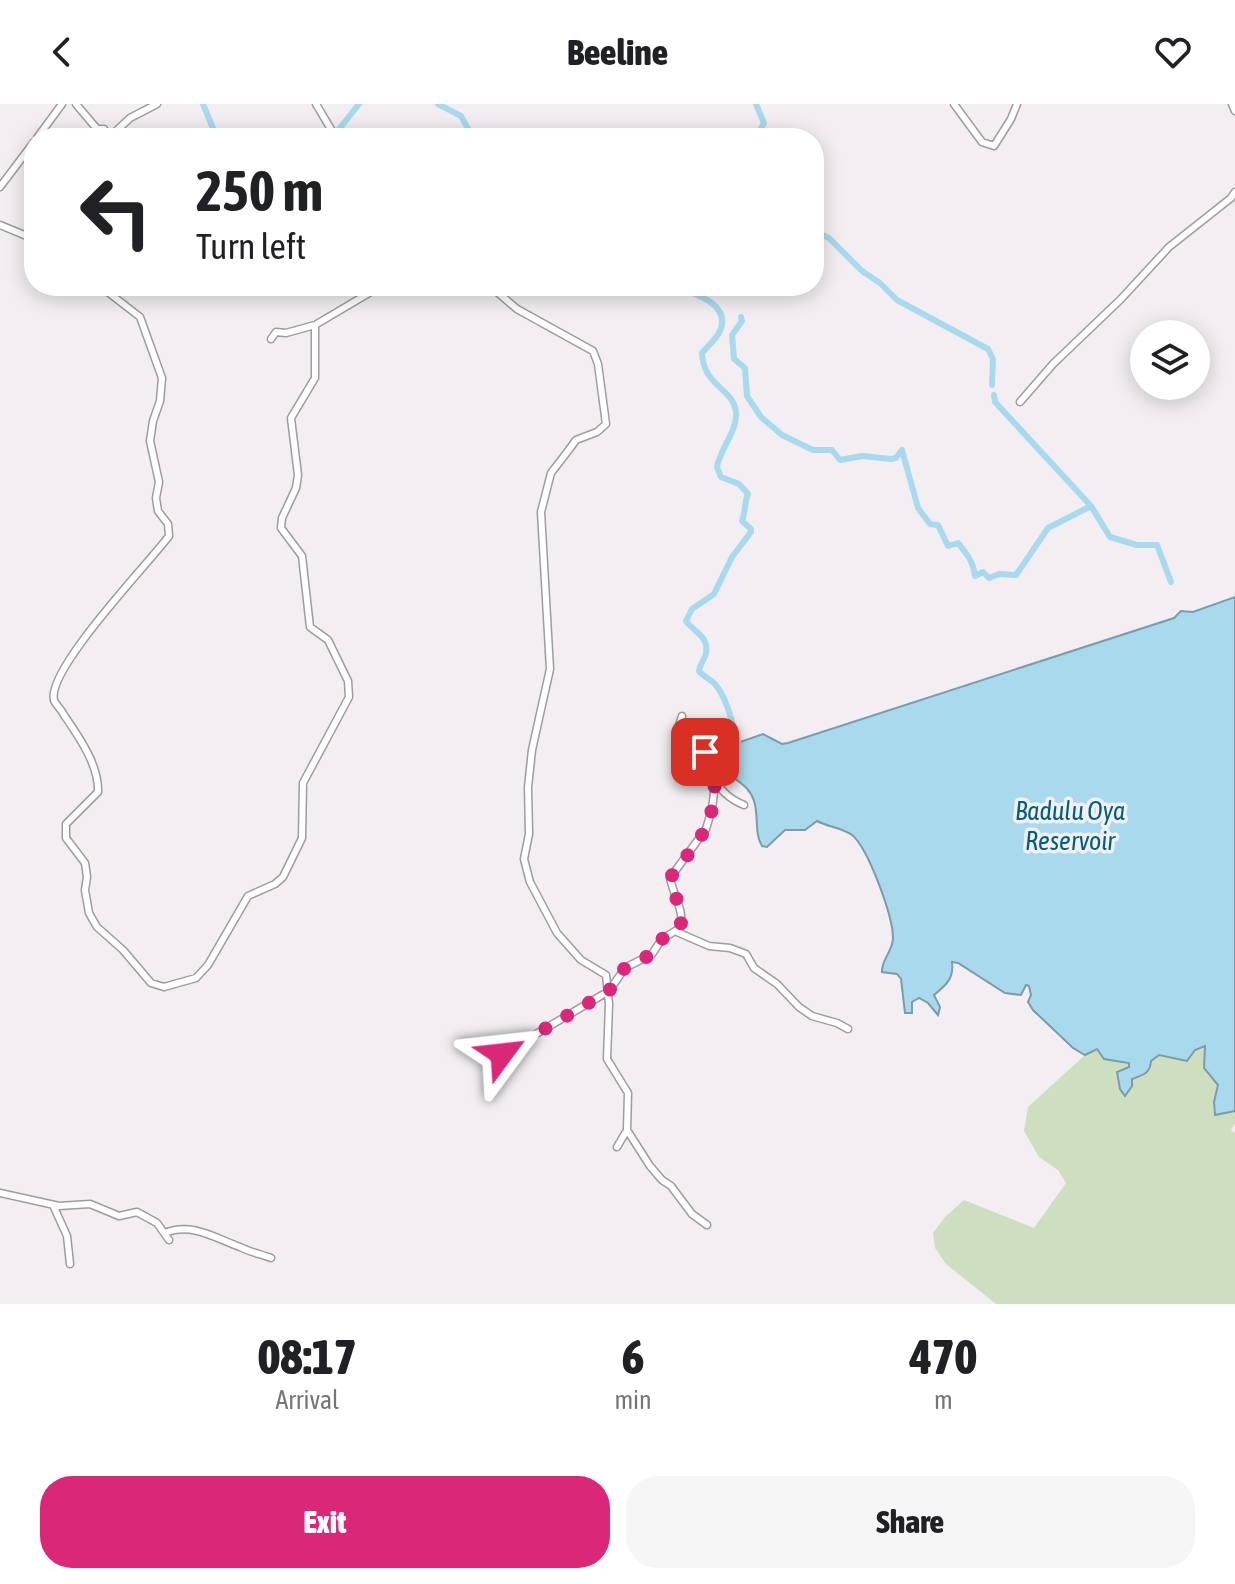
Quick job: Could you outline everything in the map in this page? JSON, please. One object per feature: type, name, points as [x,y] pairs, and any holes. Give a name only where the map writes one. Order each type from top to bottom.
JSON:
[{"type":"street","points":[[45,128],[62,104]]},
{"type":"street","points":[[76,104],[96,128]]},
{"type":"street","points":[[119,128],[130,118],[157,104]]},
{"type":"street","points":[[316,104],[330,128]]},
{"type":"street","points":[[954,104],[982,142],[994,146],[1017,104]]},
{"type":"street","points":[[1232,104],[1235,111]]},
{"type":"street","points":[[0,187],[24,156]]},
{"type":"street","points":[[1020,402],[1053,364],[1121,299],[1169,247],[1235,192]]},
{"type":"street","points":[[0,225],[24,235]]},
{"type":"street","points":[[113,296],[140,317],[162,378],[150,441],[159,482],[156,498],[158,511],[168,524],[169,536],[83,640],[55,687],[54,700],[88,754],[98,785],[98,792],[66,824],[66,838],[85,863],[89,913],[97,927],[123,950],[151,983],[164,987],[196,978],[208,965],[248,896],[283,877],[302,838],[303,783],[349,697],[348,681],[328,640],[310,627],[302,556],[281,528],[298,475],[291,418],[315,378],[315,325]]},
{"type":"street","points":[[271,339],[276,332],[286,333],[315,325],[364,296]]},
{"type":"street","points":[[502,296],[517,309],[593,351],[598,364],[606,424],[597,432],[576,440],[559,462],[551,473],[541,512],[550,669],[532,750],[528,787],[529,834],[524,859],[530,882],[557,933],[581,960],[603,971],[608,982],[607,1059],[628,1093],[627,1130],[617,1147]]},
{"type":"street","points":[[682,716],[677,732],[702,729],[715,784],[744,805]]},
{"type":"street","points":[[502,1054],[609,991],[622,970],[652,954],[662,939],[677,932],[682,924],[682,912],[672,891],[670,878],[706,829],[715,784]]},
{"type":"street","points":[[677,932],[709,946],[730,948],[746,954],[754,968],[777,984],[799,1007],[812,1016],[848,1029]]},
{"type":"street","points":[[627,1130],[650,1166],[671,1186],[692,1214],[707,1225]]},
{"type":"street","points":[[0,1193],[53,1205],[90,1204],[119,1216],[137,1212],[155,1221],[169,1240]]},
{"type":"street","points":[[53,1205],[67,1236],[70,1264]]},
{"type":"street","points":[[165,1233],[182,1227],[217,1236],[271,1258]]},
{"type":"green space","points":[[1206,1045],[1204,1068],[1218,1085],[1213,1111],[1235,1111],[1235,1123],[1231,1130],[1235,1133],[1235,1304],[996,1304],[946,1264],[935,1248],[933,1233],[964,1200],[1034,1228],[1066,1183],[1058,1170],[1039,1157],[1024,1131],[1028,1107],[1085,1055],[1097,1049],[1104,1059],[1129,1063],[1129,1067],[1117,1073],[1120,1089],[1126,1093],[1131,1089],[1132,1079],[1144,1075],[1151,1061],[1159,1055],[1172,1057]]},
{"type":"water","name":"Badulu Oya Reservoir","points":[[1235,597],[1235,1111],[1215,1115],[1218,1085],[1204,1068],[1205,1046],[1195,1050],[1187,1061],[1159,1055],[1151,1061],[1145,1073],[1132,1079],[1132,1086],[1125,1096],[1120,1089],[1117,1072],[1129,1067],[1129,1063],[1104,1059],[1097,1049],[1085,1055],[1073,1048],[1033,1010],[1028,1002],[1031,995],[1029,986],[1026,985],[1021,995],[1005,993],[958,963],[952,962],[948,981],[934,995],[940,1007],[938,1015],[919,998],[912,1002],[912,1013],[905,1013],[901,979],[897,974],[882,972],[892,943],[892,928],[878,883],[858,842],[852,835],[817,821],[805,830],[785,830],[767,847],[762,846],[752,795],[723,768],[714,751],[763,734],[782,744],[788,743],[1174,618],[1181,611],[1193,612]]},
{"type":"waterway","points":[[203,104],[213,128]]},
{"type":"waterway","points":[[340,128],[359,104]]},
{"type":"waterway","points":[[438,104],[461,116],[468,128]]},
{"type":"waterway","points":[[756,104],[764,123],[761,128]]},
{"type":"waterway","points":[[824,236],[897,300],[988,349],[993,359],[992,385]]},
{"type":"waterway","points":[[698,296],[709,301],[721,314],[719,333],[702,353],[707,373],[730,398],[736,412],[734,426],[717,467],[721,477],[739,484],[748,494],[742,521],[751,532],[732,557],[714,594],[692,609],[686,621],[705,642],[706,653],[699,671],[715,684],[723,697],[738,742]]},
{"type":"waterway","points":[[741,317],[742,321],[732,335],[734,359],[745,368],[747,396],[761,417],[782,435],[813,450],[832,450],[840,460],[862,456],[891,459],[902,450],[918,508],[930,524],[938,525],[948,546],[958,543],[969,558],[975,576],[983,572],[989,578],[999,574],[1016,575],[1048,528],[1091,506]]},
{"type":"waterway","points":[[994,395],[995,402],[1091,506],[1110,537],[1137,545],[1157,545],[1171,582]]},
{"type":"route","points":[[502,1054],[609,991],[622,970],[652,954],[662,939],[680,928],[682,912],[672,891],[670,878],[700,839],[711,815],[715,784],[705,752]]}]
